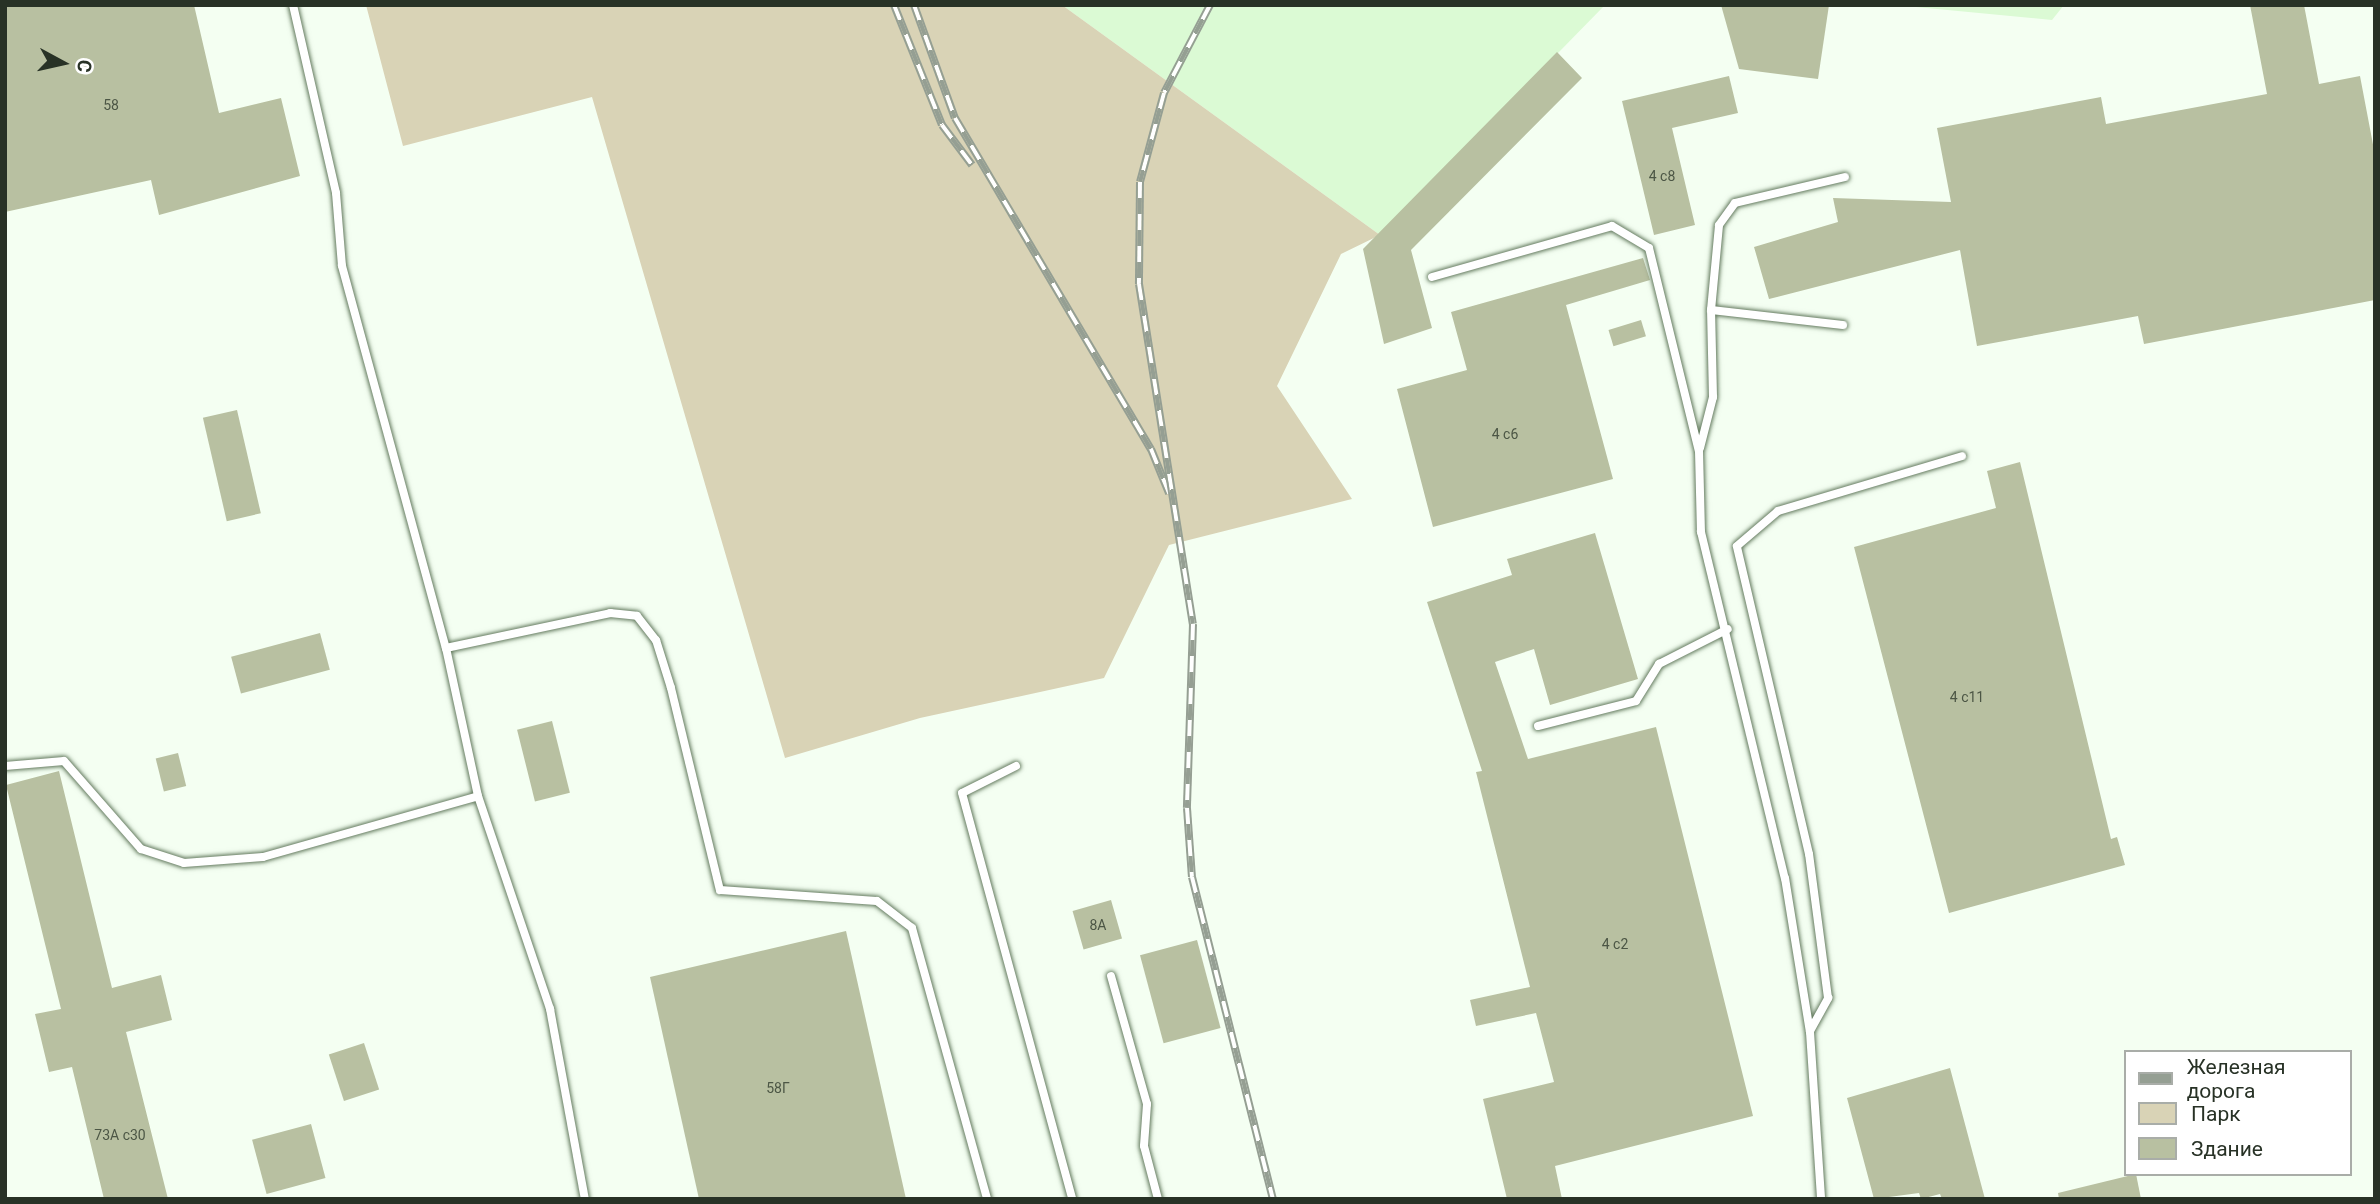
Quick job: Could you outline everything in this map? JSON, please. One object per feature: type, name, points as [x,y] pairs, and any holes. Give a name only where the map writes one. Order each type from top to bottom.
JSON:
[{"type":"lane","points":[[293,5],[336,193],[342,266],[446,648],[478,796],[550,1009],[585,1199]]},
{"type":"lane","points":[[1699,451],[1713,397],[1711,310],[1719,225],[1735,204],[1846,177]]},
{"type":"lane","points":[[1432,277],[1612,226],[1649,248],[1699,451],[1701,532],[1728,629],[1785,878],[1810,1032],[1821,1199]]},
{"type":"lane","points":[[1711,310],[1843,324]]},
{"type":"lane","points":[[1810,1032],[1828,998],[1809,854],[1737,546],[1778,511],[1962,457]]},
{"type":"lane","points":[[446,648],[610,613],[637,617],[656,639],[671,688],[720,890],[877,901],[912,928],[987,1199]]},
{"type":"lane","points":[[1538,726],[1636,701],[1659,664],[1728,629]]},
{"type":"lane","points":[[5,766],[64,761],[141,849],[184,863],[263,857],[478,796]]},
{"type":"lane","points":[[1016,766],[962,793],[1072,1199]]},
{"type":"lane","points":[[1111,976],[1147,1104],[1144,1146],[1158,1199]]},
{"type":"shaded area","points":[[1062,5],[1605,5],[1380,235]]},
{"type":"shaded area","points":[[1895,5],[2064,5],[2052,20]]},
{"type":"green space","points":[[366,5],[1062,5],[1380,235],[1341,254],[1277,386],[1352,499],[1169,545],[1104,678],[920,718],[785,758],[592,97],[403,146]]},
{"type":"building","points":[[5,5],[194,5],[219,113],[281,98],[300,176],[159,215],[151,180],[5,212]]},
{"type":"building","points":[[1721,5],[1829,5],[1818,79],[1739,69]]},
{"type":"building","points":[[2250,5],[2304,5],[2319,84],[2360,76],[2375,155],[2375,300],[2144,344],[2138,316],[1977,346],[1960,250],[1769,299],[1754,247],[1838,222],[1833,198],[1951,202],[1937,128],[2101,97],[2106,124],[2267,94]]},
{"type":"building","points":[[1557,52],[1582,78],[1411,250],[1432,328],[1384,344],[1363,249]]},
{"type":"building","points":[[1729,76],[1738,113],[1672,128],[1695,225],[1654,235],[1622,101]]},
{"type":"building","points":[[1643,258],[1650,280],[1566,305],[1613,479],[1433,527],[1397,389],[1467,370],[1451,312]]},
{"type":"building","points":[[1641,320],[1646,336],[1613,346],[1608,330]]},
{"type":"building","points":[[237,410],[261,513],[227,521],[203,418]]},
{"type":"building","points":[[2020,462],[2111,839],[2117,837],[2125,865],[1949,913],[1854,547],[1996,508],[1987,471]]},
{"type":"building","points":[[1595,533],[1638,679],[1550,705],[1534,649],[1495,662],[1528,759],[1656,727],[1753,1116],[1555,1166],[1562,1199],[1507,1199],[1483,1099],[1554,1082],[1536,1013],[1476,1026],[1470,1000],[1530,987],[1476,772],[1482,771],[1427,602],[1512,575],[1507,559]]},
{"type":"building","points":[[320,633],[330,670],[241,694],[231,657]]},
{"type":"building","points":[[552,721],[570,793],[535,802],[517,730]]},
{"type":"building","points":[[178,753],[186,786],[164,792],[156,759]]},
{"type":"building","points":[[59,771],[112,988],[161,975],[172,1020],[126,1032],[168,1199],[104,1199],[72,1067],[49,1072],[35,1014],[61,1009],[6,785]]},
{"type":"building","points":[[1111,900],[1122,938],[1084,949],[1073,911]]},
{"type":"building","points":[[846,931],[906,1199],[699,1199],[650,977]]},
{"type":"building","points":[[1197,940],[1221,1028],[1164,1043],[1140,955]]},
{"type":"building","points":[[364,1043],[379,1090],[344,1101],[329,1054]]},
{"type":"building","points":[[1950,1068],[1985,1199],[1942,1199],[1940,1194],[1921,1199],[1919,1193],[1874,1199],[1847,1098]]},
{"type":"building","points":[[311,1124],[325,1178],[267,1194],[252,1140]]},
{"type":"building","points":[[2136,1176],[2141,1199],[2059,1199],[2058,1193]]},
{"type":"railway","points":[[894,5],[942,125],[972,165]]},
{"type":"railway","points":[[914,5],[955,118],[1151,449],[1169,493]]},
{"type":"railway","points":[[1210,5],[1164,93],[1140,182],[1139,284],[1193,624],[1187,808],[1192,877],[1273,1199]]}]
